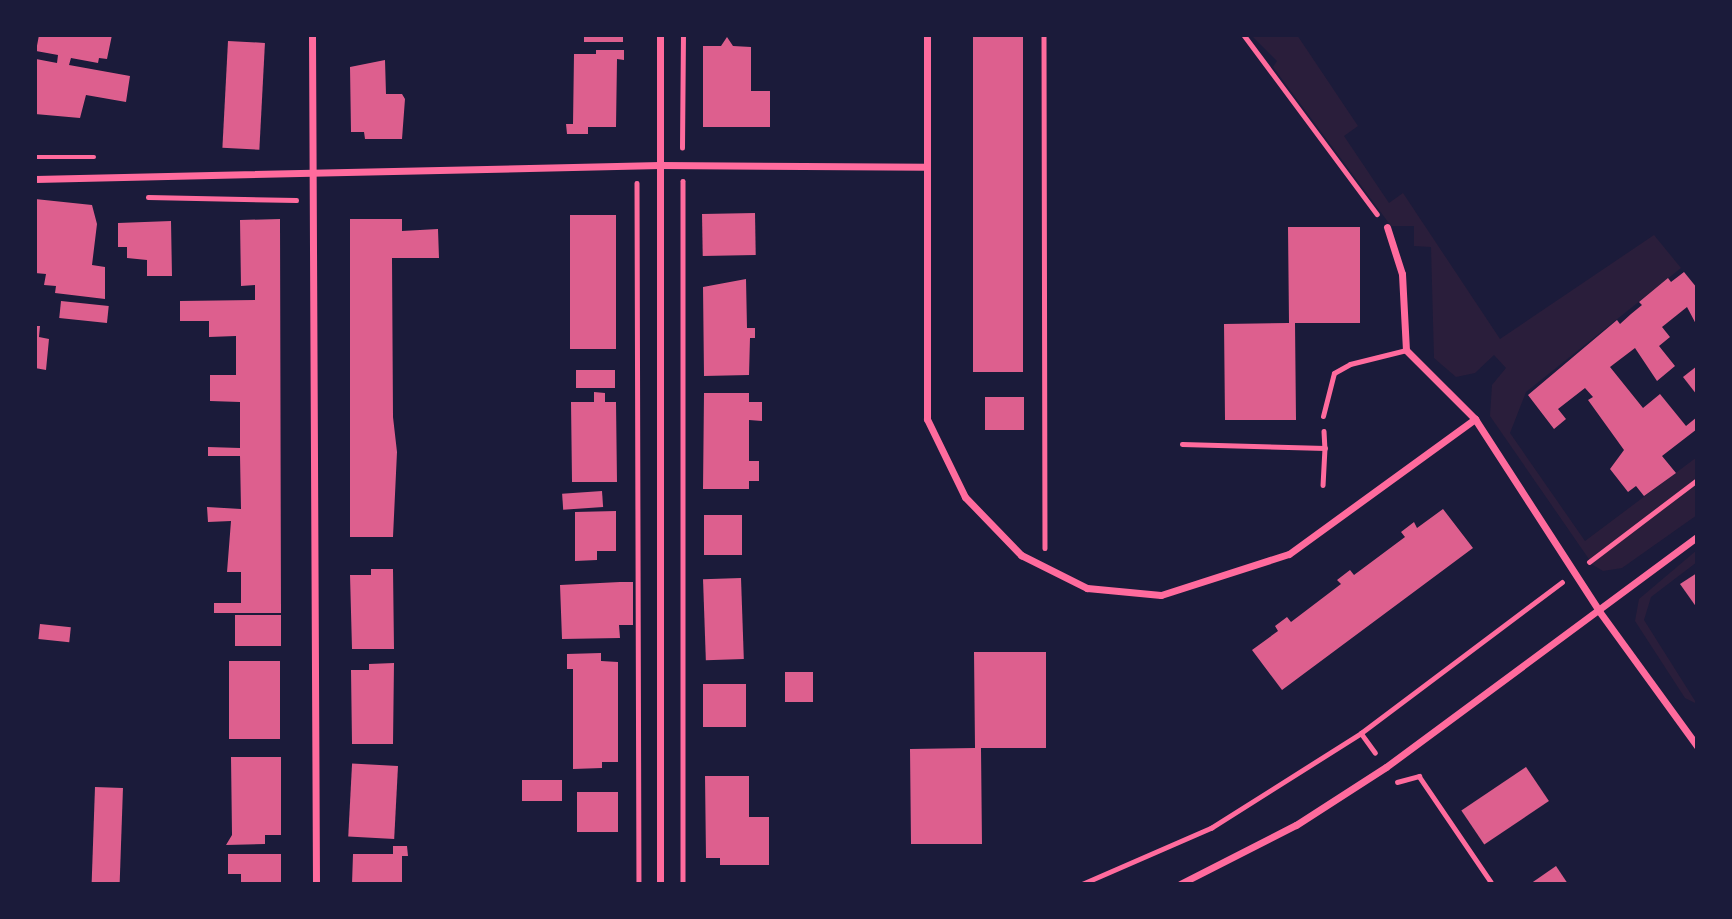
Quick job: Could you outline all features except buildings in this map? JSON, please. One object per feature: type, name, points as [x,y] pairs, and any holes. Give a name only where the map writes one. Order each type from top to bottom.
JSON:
[{"type":"street","points":[[312,35],[310,200],[316,884]]},
{"type":"street","points":[[660,35],[660,884]]},
{"type":"street","points":[[927,35],[927,419],[965,497],[1021,555],[1087,588],[1161,596],[1289,554],[1475,419]]},
{"type":"street","points":[[35,179],[636,165],[927,167]]},
{"type":"street","points":[[1387,227],[1402,274],[1406,350],[1475,419],[1599,611],[1696,744]]},
{"type":"street","points":[[1180,884],[1296,825],[1386,767],[1697,537]]},
{"type":"lane","points":[[1323,416],[1334,373],[1350,364],[1406,350]]},
{"type":"path","points":[[683,35],[683,884]]},
{"type":"path","points":[[1044,35],[1045,567]]},
{"type":"path","points":[[1244,35],[1387,227]]},
{"type":"path","points":[[636,165],[639,884]]},
{"type":"path","points":[[136,197],[310,200]]},
{"type":"path","points":[[1182,444],[1325,448],[1323,485]]},
{"type":"path","points":[[1082,884],[1211,828],[1361,733],[1697,480]]},
{"type":"path","points":[[1361,733],[1398,783],[1419,776],[1491,882]]},
{"type":"shaded area","points":[[1251,35],[1297,35],[1358,126],[1344,136],[1389,203],[1403,193],[1500,339],[1654,235],[1681,268],[1526,392],[1510,433],[1585,541],[1697,457],[1697,515],[1622,568],[1603,571],[1593,565],[1490,416],[1492,385],[1506,368],[1494,355],[1475,373],[1456,377],[1434,358],[1431,247],[1414,246],[1414,226],[1391,226],[1273,67],[1277,61]]},
{"type":"shaded area","points":[[1697,550],[1697,562],[1651,597],[1644,620],[1697,704],[1685,698],[1635,621],[1639,599]]}]
